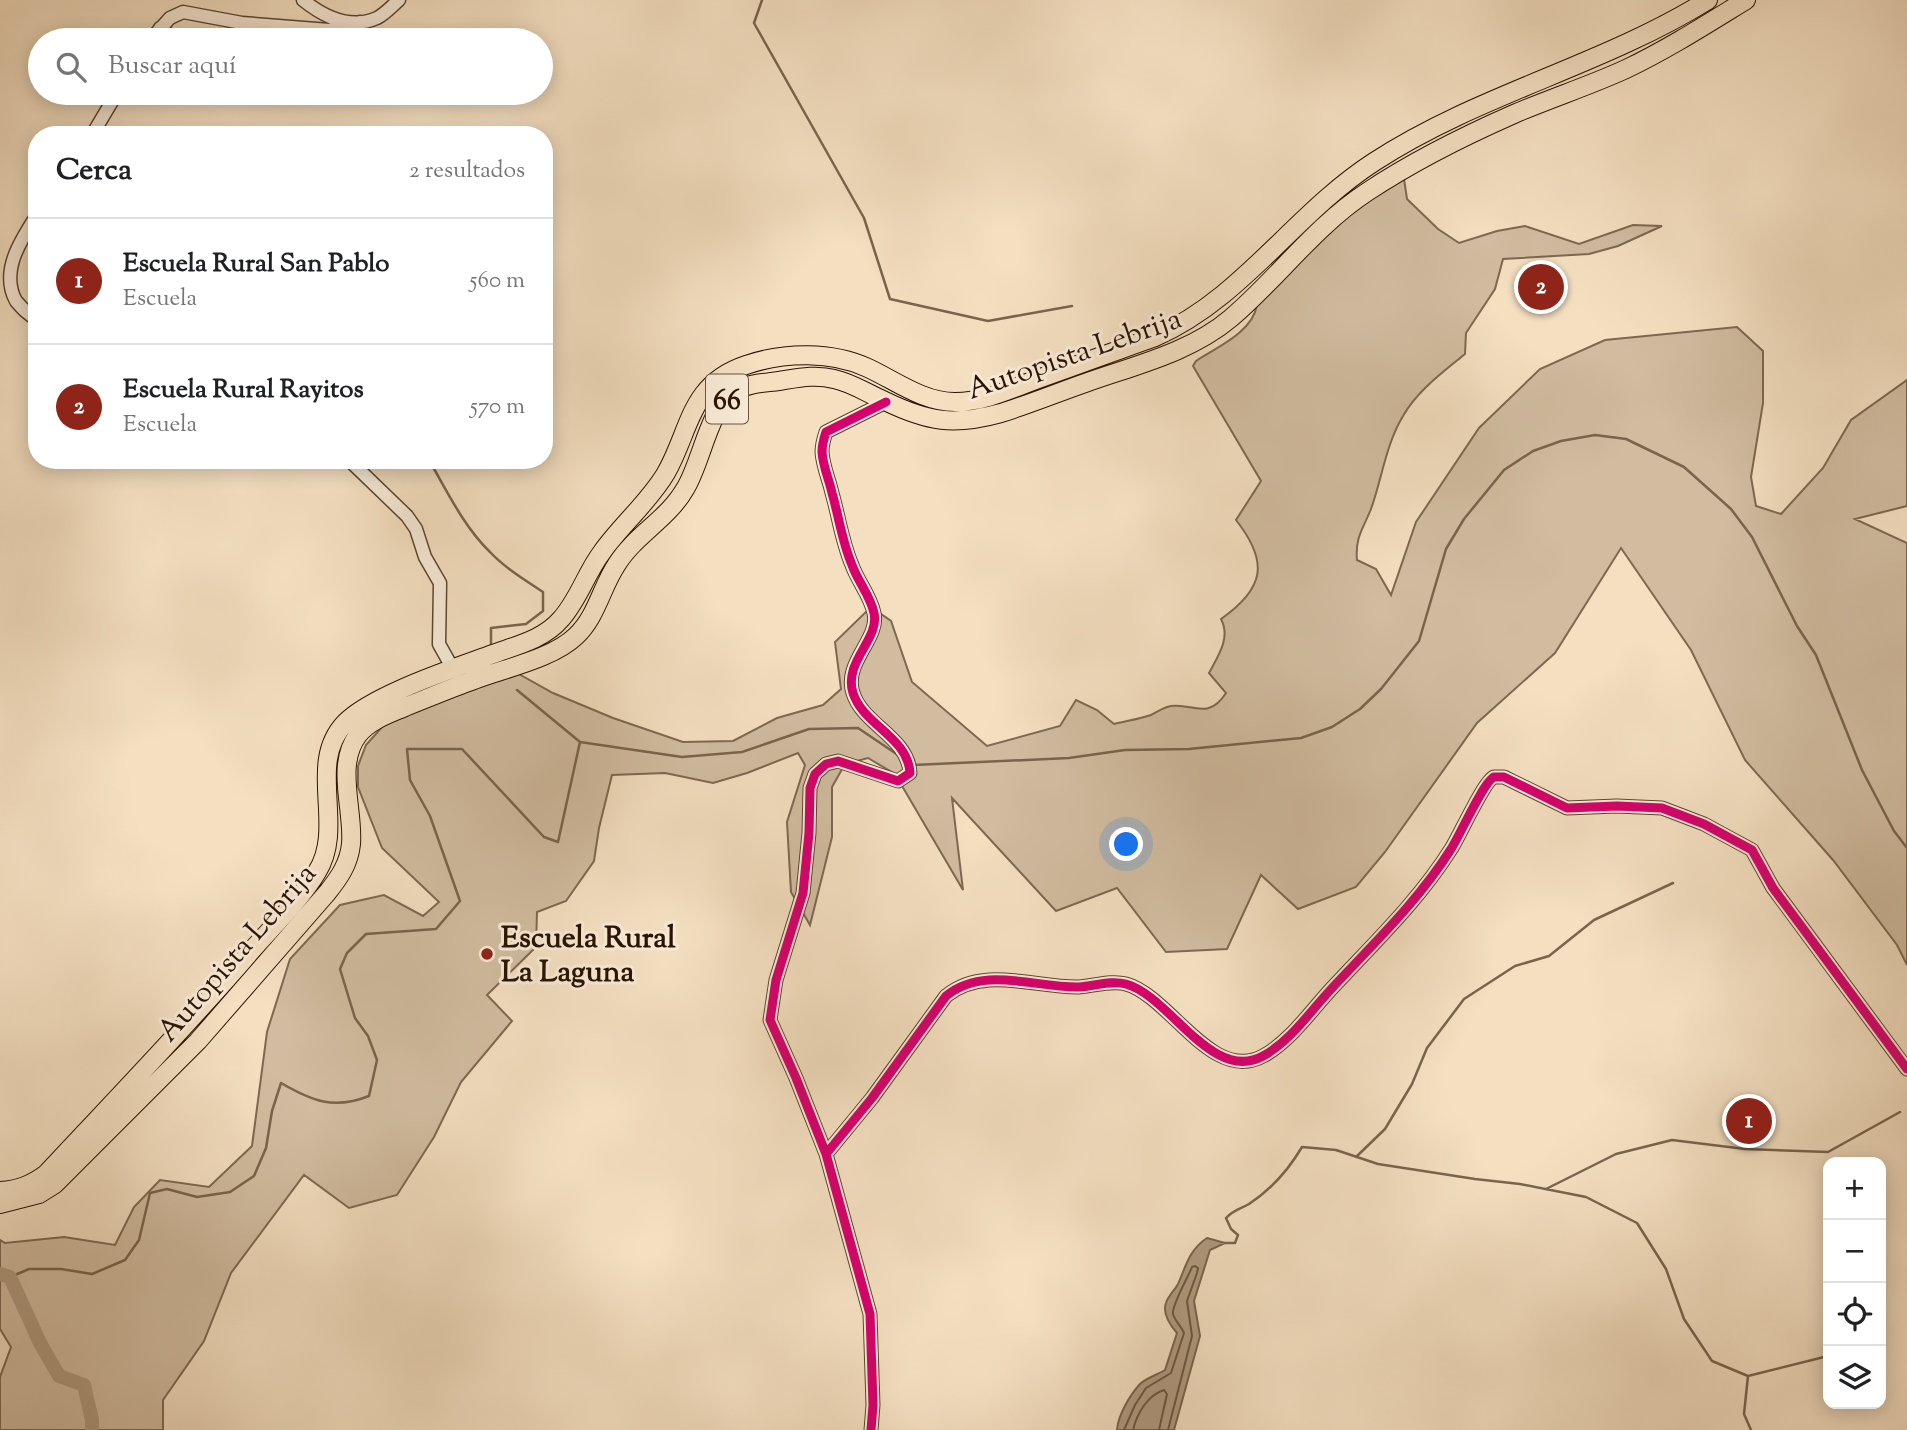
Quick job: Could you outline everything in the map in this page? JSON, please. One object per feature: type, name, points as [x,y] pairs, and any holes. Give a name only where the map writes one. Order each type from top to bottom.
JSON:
[{"type":"highway","name":"Autopista Lebrija","points":[[0,1191],[26,1186],[46,1174],[205,1006],[309,883],[325,858],[329,845],[327,767],[334,738],[344,724],[359,711],[379,700],[529,641],[549,631],[560,621],[578,595],[599,555],[664,476],[690,413],[711,386],[724,375],[746,364],[777,358],[819,355],[865,366],[929,397],[954,402],[966,401],[1002,392],[1155,337],[1179,326],[1219,299],[1319,205],[1375,161],[1499,96],[1570,69],[1654,31],[1708,0]]},
{"type":"highway","name":"Autopista Lebrija","points":[[0,1204],[39,1194],[55,1184],[198,1041],[335,883],[348,859],[351,842],[347,766],[351,748],[358,735],[370,723],[385,716],[469,681],[545,655],[575,637],[596,609],[616,565],[626,551],[670,511],[683,494],[695,472],[721,404],[734,391],[752,384],[816,376],[836,379],[922,417],[953,422],[968,421],[1008,411],[1150,360],[1208,335],[1233,317],[1330,220],[1366,193],[1515,114],[1650,57],[1746,0]]},
{"type":"street","points":[[303,0],[333,19],[360,22]]},
{"type":"street","points":[[337,28],[380,17],[399,0]]},
{"type":"street","points":[[160,28],[170,18],[183,12],[242,23],[304,28]]},
{"type":"street","points":[[97,126],[110,105]]},
{"type":"street","points":[[28,230],[5,274],[13,298],[28,314]]},
{"type":"street","points":[[871,1430],[873,1405],[870,1314],[826,1154],[770,1020],[776,980],[803,893],[810,788],[815,774],[826,764],[838,761],[898,781],[910,773],[910,760],[853,695],[850,678],[873,628],[875,617],[869,596],[852,568],[844,543],[822,450],[827,432],[886,402]]},
{"type":"street","points":[[358,469],[407,516],[416,529],[425,557],[440,583],[439,644],[453,669]]},
{"type":"street","points":[[826,1154],[872,1098],[946,996],[969,983],[1015,979],[1077,987],[1126,984],[1141,991],[1200,1041],[1228,1060],[1250,1062],[1264,1056],[1284,1041],[1381,937],[1439,869],[1487,783],[1494,777],[1504,777],[1567,808],[1662,808],[1704,824],[1752,850],[1773,888],[1907,1069]]},
{"type":"shaded area","points":[[1403,172],[1407,199],[1438,229],[1459,243],[1497,231],[1525,226],[1579,244],[1633,225],[1662,226],[1618,246],[1589,254],[1503,259],[1495,289],[1466,333],[1465,354],[1423,390],[1397,427],[1371,509],[1360,533],[1357,560],[1376,569],[1391,595],[1416,522],[1479,428],[1540,369],[1605,340],[1737,327],[1763,351],[1763,403],[1751,477],[1756,506],[1781,514],[1823,468],[1851,420],[1907,380],[1907,506],[1855,519],[1907,543],[1907,965],[1897,945],[1833,860],[1745,760],[1691,650],[1621,548],[1555,653],[1477,723],[1385,852],[1356,887],[1298,909],[1261,875],[1227,949],[1166,952],[1117,888],[1056,911],[952,798],[963,890],[895,774],[868,758],[845,764],[832,787],[832,837],[810,925],[791,892],[787,822],[805,765],[798,753],[713,783],[665,773],[612,775],[594,861],[566,901],[537,912],[536,947],[487,995],[512,1021],[461,1082],[434,1137],[397,1195],[349,1208],[304,1175],[231,1273],[204,1341],[163,1400],[163,1430],[0,1430],[0,1377],[11,1347],[0,1329],[0,1240],[5,1243],[64,1237],[115,1245],[134,1207],[160,1180],[209,1187],[252,1146],[267,1032],[290,959],[340,905],[384,895],[423,916],[439,902],[382,848],[358,787],[358,766],[366,745],[383,726],[402,713],[517,673],[553,693],[613,718],[683,742],[733,741],[777,718],[823,705],[841,689],[835,642],[871,607],[891,621],[912,682],[987,746],[1060,726],[1076,700],[1097,710],[1114,724],[1147,716],[1167,707],[1205,709],[1219,702],[1226,693],[1209,673],[1224,640],[1221,619],[1247,596],[1257,574],[1254,549],[1236,520],[1261,481],[1193,366],[1196,361],[1232,338],[1248,324],[1257,305],[1297,254]]},
{"type":"water","points":[[1207,1238],[1225,1243],[1210,1250],[1194,1301],[1200,1336],[1174,1430],[1117,1430],[1122,1412],[1140,1384],[1165,1370],[1177,1333],[1166,1315],[1166,1303],[1192,1253]]},
{"type":"waterway","points":[[762,0],[754,23],[864,218],[890,299],[988,321],[1072,306]]},
{"type":"waterway","points":[[913,765],[1069,758],[1125,750],[1189,749],[1301,738],[1332,727],[1360,709],[1381,689],[1419,641],[1446,549],[1464,519],[1504,470],[1533,451],[1561,441],[1595,435],[1626,439],[1684,467],[1731,509],[1752,537],[1797,626],[1816,655],[1862,770],[1894,831],[1907,848]]},
{"type":"waterway","points":[[434,469],[481,542],[515,574],[543,592],[543,611],[526,624],[491,628],[491,647]]},
{"type":"waterway","points":[[517,690],[580,742],[682,757],[742,752],[809,729],[858,728],[898,755]]},
{"type":"waterway","points":[[10,1277],[29,1269],[61,1269],[92,1274],[125,1260],[139,1240],[150,1193],[167,1189],[197,1197],[230,1192],[254,1176],[266,1148],[272,1111],[281,1083],[324,1102],[345,1102],[369,1096],[377,1060],[368,1036],[355,1018],[340,969],[347,953],[366,934],[436,929],[460,901],[430,816],[410,780],[407,749],[462,749],[544,837],[558,842],[580,742]]},
{"type":"waterway","points":[[1356,1157],[1385,1129],[1412,1084],[1427,1048],[1464,999],[1515,966],[1549,956],[1594,920],[1673,883]]},
{"type":"waterway","points":[[1546,1189],[1616,1154],[1672,1140],[1745,1149],[1828,1152],[1900,1112]]},
{"type":"waterway","points":[[1225,1243],[1235,1243],[1238,1235],[1231,1229],[1226,1218],[1272,1185],[1286,1171],[1302,1147],[1336,1150],[1378,1164],[1520,1184],[1586,1197],[1637,1223],[1666,1269],[1684,1319],[1712,1361],[1748,1376],[1823,1357]]},
{"type":"waterway","points":[[0,1274],[10,1277],[40,1343],[59,1376],[84,1385],[92,1430]]},
{"type":"waterway","points":[[1748,1376],[1744,1414],[1751,1430]]},
{"type":"cycle path","points":[[871,1430],[873,1405],[870,1314],[826,1154],[770,1020],[776,980],[803,893],[810,788],[815,774],[826,764],[838,761],[898,781],[910,773],[902,750],[866,714],[853,693],[853,671],[872,632],[874,613],[846,547],[822,452],[826,432],[886,402]]},
{"type":"cycle path","points":[[826,1154],[872,1098],[946,996],[977,982],[1010,980],[1079,987],[1108,983],[1126,984],[1159,1004],[1209,1049],[1226,1058],[1244,1061],[1263,1056],[1292,1033],[1411,903],[1451,849],[1478,798],[1494,777],[1504,777],[1567,808],[1662,808],[1704,824],[1752,850],[1773,888],[1907,1069]]},
{"type":"place","name":"Escuela Rural Rayitos","points":[[1541,287]]},
{"type":"place","name":"Escuela Rural La Laguna","points":[[487,954]]},
{"type":"place","name":"Escuela Rural San Pablo","points":[[1749,1121]]}]
